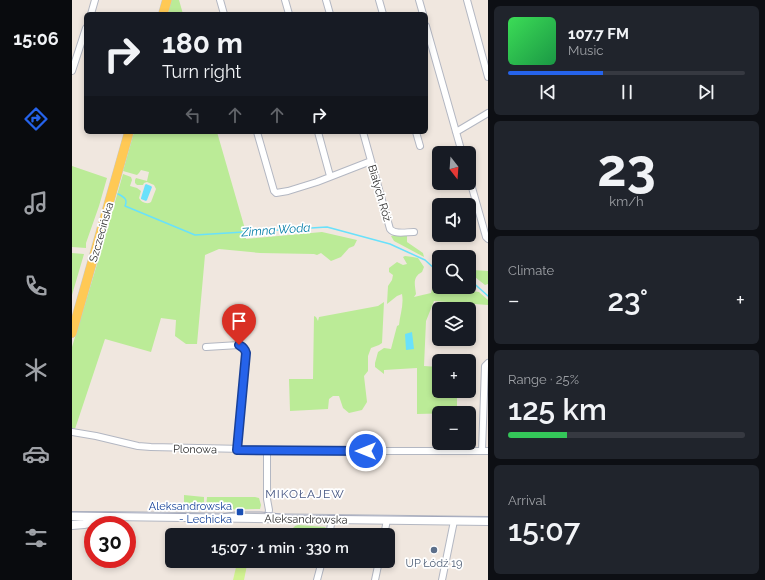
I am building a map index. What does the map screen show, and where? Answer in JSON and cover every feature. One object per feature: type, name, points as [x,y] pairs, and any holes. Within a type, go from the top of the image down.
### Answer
[{"type":"main road","points":[[164,12],[167,0]]},
{"type":"main road","name":"Szczecińska","points":[[72,333],[128,134]]},
{"type":"main road","name":"Aleksandrowska","points":[[72,516],[84,516]]},
{"type":"main road","name":"Aleksandrowska","points":[[136,516],[488,522]]},
{"type":"main road","name":"Aleksandrowska","points":[[72,525],[84,524]]},
{"type":"street","points":[[92,12],[95,0]]},
{"type":"street","points":[[220,0],[223,12]]},
{"type":"street","points":[[285,0],[288,12]]},
{"type":"street","points":[[326,0],[329,12]]},
{"type":"street","points":[[379,0],[382,12]]},
{"type":"street","points":[[419,0],[422,12]]},
{"type":"street","points":[[467,0],[488,77]]},
{"type":"street","points":[[428,33],[460,146]]},
{"type":"street","points":[[72,71],[84,34]]},
{"type":"street","points":[[456,132],[488,113]]},
{"type":"street","points":[[258,134],[274,191],[276,193],[280,193],[371,161]]},
{"type":"street","points":[[319,134],[330,176]]},
{"type":"street","name":"Białych Róż","points":[[364,134],[390,229],[396,232],[414,232]]},
{"type":"street","points":[[417,134],[420,146]]},
{"type":"street","points":[[473,190],[486,237],[488,239]]},
{"type":"street","points":[[206,346],[239,345],[245,349],[246,353],[237,450]]},
{"type":"street","points":[[485,451],[485,366],[488,363]]},
{"type":"street","name":"Plonowa","points":[[72,432],[145,447],[237,450],[485,451]]},
{"type":"street","points":[[267,450],[268,518]]},
{"type":"street","points":[[330,528],[332,519]]},
{"type":"street","points":[[385,528],[387,520]]},
{"type":"street","points":[[442,580],[454,521]]},
{"type":"street","points":[[317,580],[320,568]]},
{"type":"street","points":[[375,580],[378,568]]},
{"type":"green space","points":[[171,0],[179,0],[182,12],[168,12]]},
{"type":"green space","points":[[133,134],[218,134],[245,229],[246,239],[322,232],[357,240],[354,246],[349,248],[341,257],[331,261],[321,253],[317,255],[260,253],[219,249],[205,255],[197,344],[186,344],[175,336],[176,320],[161,318],[151,352],[105,339],[75,429],[72,428],[72,347],[123,174],[131,177],[132,180],[130,186],[141,191],[139,198],[144,203],[151,202],[156,189],[154,185],[147,182],[143,185],[137,185],[135,183],[136,178],[147,181],[149,172],[141,170],[137,175],[123,171]]},
{"type":"green space","points":[[72,166],[107,178],[86,243],[86,248],[72,247]]},
{"type":"green space","points":[[407,234],[407,242],[423,253],[424,257],[394,241],[391,236]]},
{"type":"green space","points":[[72,253],[84,254],[72,295]]},
{"type":"green space","points":[[403,257],[418,258],[424,267],[422,272],[415,279],[416,294],[414,297],[431,293],[432,289],[432,294],[476,294],[476,292],[479,292],[488,300],[488,305],[476,304],[476,302],[432,302],[432,306],[426,321],[424,366],[432,367],[432,398],[457,398],[457,406],[432,406],[432,414],[417,414],[417,368],[384,370],[384,374],[375,367],[378,352],[384,348],[391,349],[397,326],[399,325],[402,294],[387,304],[388,286],[393,275],[389,272],[389,268],[397,262],[403,265],[407,264]]},
{"type":"green space","points":[[476,270],[488,271],[488,284],[485,285],[476,278]]},
{"type":"green space","points":[[384,302],[382,343],[371,348],[368,356],[368,371],[364,376],[367,402],[362,410],[349,413],[343,408],[339,396],[333,396],[329,399],[328,409],[290,411],[289,379],[313,379],[314,316],[318,321],[319,317],[378,306]]},
{"type":"green space","points":[[184,495],[204,497],[204,509],[187,509],[184,504]]},
{"type":"green space","points":[[207,497],[255,497],[259,498],[261,505],[260,509],[207,510]]},
{"type":"green space","points":[[298,525],[326,528],[293,528]]},
{"type":"green space","points":[[236,568],[246,568],[244,580],[233,580]]},
{"type":"water","points":[[146,184],[152,187],[146,201],[141,198]]},
{"type":"water","points":[[412,332],[414,349],[406,350],[405,334]]},
{"type":"waterway","name":"Zimna Woda","points":[[118,194],[125,198],[125,206],[195,235],[327,227],[390,244],[425,260],[432,266]]},
{"type":"waterway","name":"Zimna Woda","points":[[476,285],[488,296]]},
{"type":"tram line","points":[[72,512],[221,514],[235,512],[261,512],[287,515],[488,517]]},
{"type":"place","name":"Aleksandrowska - Lechicka","points":[[240,512]]},
{"type":"place","name":"UP Łódź 19","points":[[434,550]]},
{"type":"district","name":"MIKOŁAJEW","points":[[305,494]]},
{"type":"route","points":[[239,345],[245,349],[246,353],[237,450],[366,451]]}]
